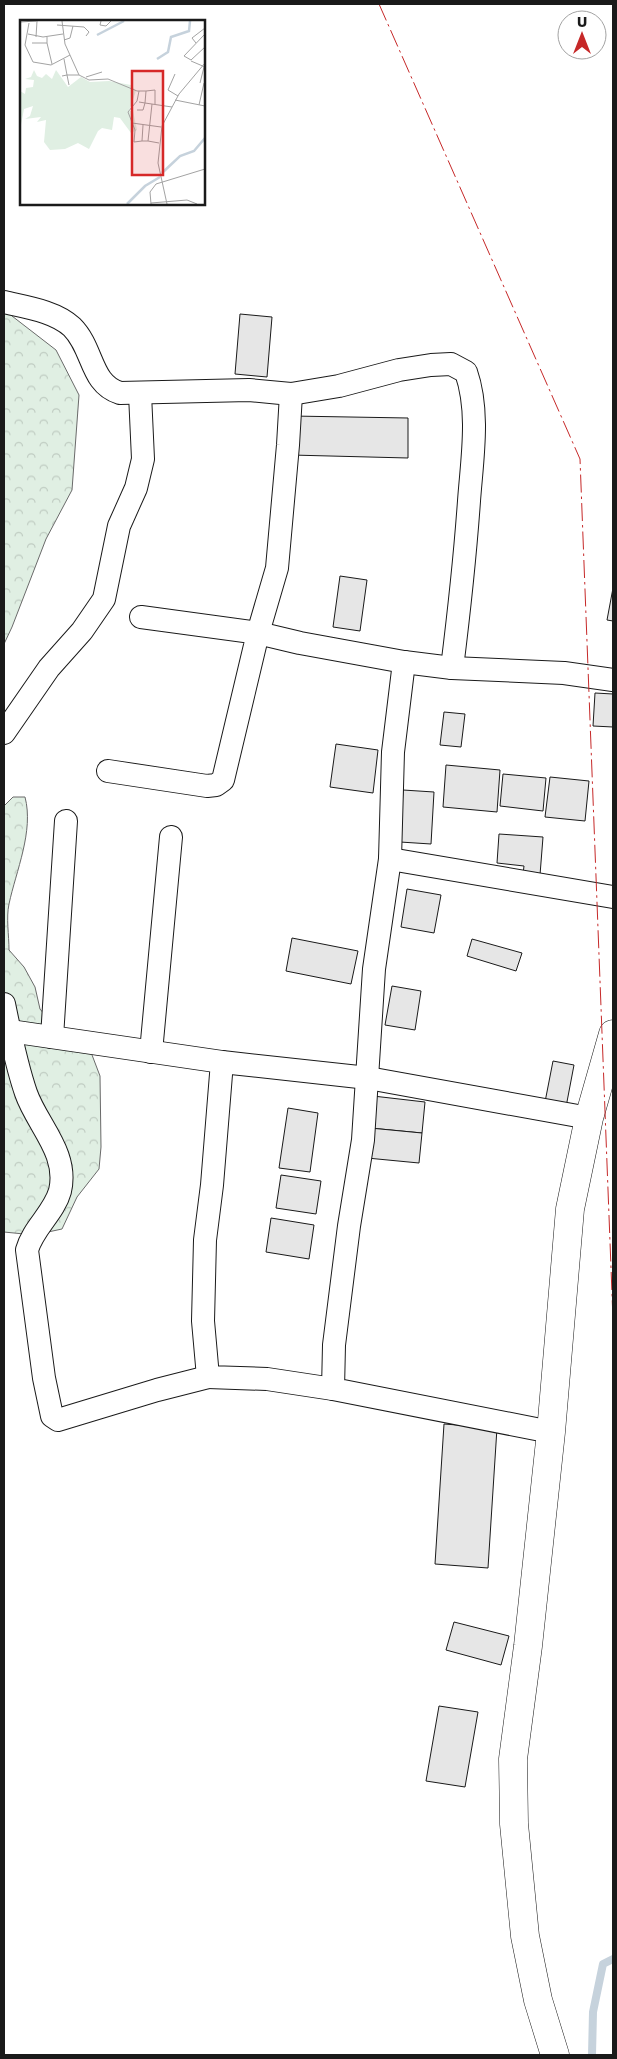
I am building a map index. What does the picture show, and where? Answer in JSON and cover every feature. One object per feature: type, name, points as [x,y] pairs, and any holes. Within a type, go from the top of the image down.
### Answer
[{"type":"main road","points":[[555,2055],[538,2000],[525,1936],[514,1824],[513,1782],[516,1727],[528,1646],[551,1432],[570,1209],[589,1118],[613,1034]]},
{"type":"street","points":[[4,302],[56,317],[71,326],[82,339],[96,373],[109,390],[120,393],[249,390],[291,394],[339,386],[399,370],[431,365],[451,364],[466,372],[471,387],[474,452],[464,570],[452,668]]},
{"type":"street","points":[[4,733],[49,668],[82,631],[104,599],[119,526],[136,488],[143,459],[140,394]]},
{"type":"street","points":[[108,770],[207,786],[216,785],[223,780],[258,633],[277,568],[291,394]]},
{"type":"street","points":[[141,617],[258,633],[300,643],[404,662],[452,668],[564,673],[613,680]]},
{"type":"street","points":[[333,1389],[334,1345],[349,1226],[363,1140],[374,969],[390,859],[393,752],[404,662]]},
{"type":"street","points":[[52,1037],[66,821]]},
{"type":"street","points":[[151,1052],[171,837]]},
{"type":"street","points":[[390,859],[613,897]]},
{"type":"street","points":[[4,1004],[26,1094],[55,1147],[61,1166],[60,1191],[50,1212],[30,1239],[26,1250],[44,1378],[52,1416],[58,1420],[156,1390],[208,1377],[267,1379],[333,1389],[551,1432]]},
{"type":"street","points":[[10,1031],[222,1062],[368,1078],[589,1118]]},
{"type":"street","points":[[208,1377],[203,1321],[205,1240],[212,1185],[222,1062]]},
{"type":"green space","points":[[4,306],[12,316],[56,350],[79,395],[72,490],[46,539],[4,644]]},
{"type":"green space","points":[[13,797],[25,797],[27,823],[23,851],[8,909],[9,950],[24,967],[35,987],[40,1009],[54,1026],[89,1047],[100,1076],[101,1147],[99,1169],[77,1197],[62,1229],[34,1235],[4,1232],[4,806]]},
{"type":"building","points":[[240,314],[272,317],[267,377],[235,374]]},
{"type":"building","points":[[292,416],[408,418],[408,458],[291,455]]},
{"type":"building","points":[[340,576],[367,580],[360,631],[333,627]]},
{"type":"building","points":[[613,588],[613,621],[607,620]]},
{"type":"building","points":[[595,693],[613,694],[613,727],[593,726]]},
{"type":"building","points":[[444,712],[465,714],[461,747],[440,745]]},
{"type":"building","points":[[336,744],[378,750],[373,793],[330,787]]},
{"type":"building","points":[[446,765],[500,770],[497,812],[443,807]]},
{"type":"building","points":[[503,774],[546,778],[543,811],[500,806]]},
{"type":"building","points":[[550,777],[589,781],[585,821],[545,817]]},
{"type":"building","points":[[403,790],[434,792],[431,844],[400,842]]},
{"type":"building","points":[[499,834],[543,837],[540,875],[523,874],[524,866],[497,863]]},
{"type":"building","points":[[407,889],[441,895],[434,933],[401,927]]},
{"type":"building","points":[[292,938],[358,951],[351,984],[286,971]]},
{"type":"building","points":[[472,939],[522,953],[516,971],[467,956]]},
{"type":"building","points":[[392,986],[421,991],[415,1030],[385,1025]]},
{"type":"building","points":[[553,1061],[574,1065],[566,1107],[545,1102]]},
{"type":"building","points":[[373,1096],[425,1102],[422,1133],[370,1128]]},
{"type":"building","points":[[288,1108],[318,1113],[310,1172],[279,1168]]},
{"type":"building","points":[[370,1128],[422,1133],[419,1163],[367,1158]]},
{"type":"building","points":[[281,1175],[321,1181],[316,1214],[276,1208]]},
{"type":"building","points":[[271,1218],[314,1225],[309,1259],[266,1252]]},
{"type":"building","points":[[444,1424],[497,1428],[488,1568],[435,1564]]},
{"type":"building","points":[[454,1622],[509,1636],[501,1665],[446,1650]]},
{"type":"building","points":[[439,1706],[478,1712],[465,1787],[426,1781]]},
{"type":"waterway","points":[[592,2055],[593,2012],[603,1964],[613,1959]]},
{"type":"power","points":[[379,4],[580,459],[613,1320]]}]
